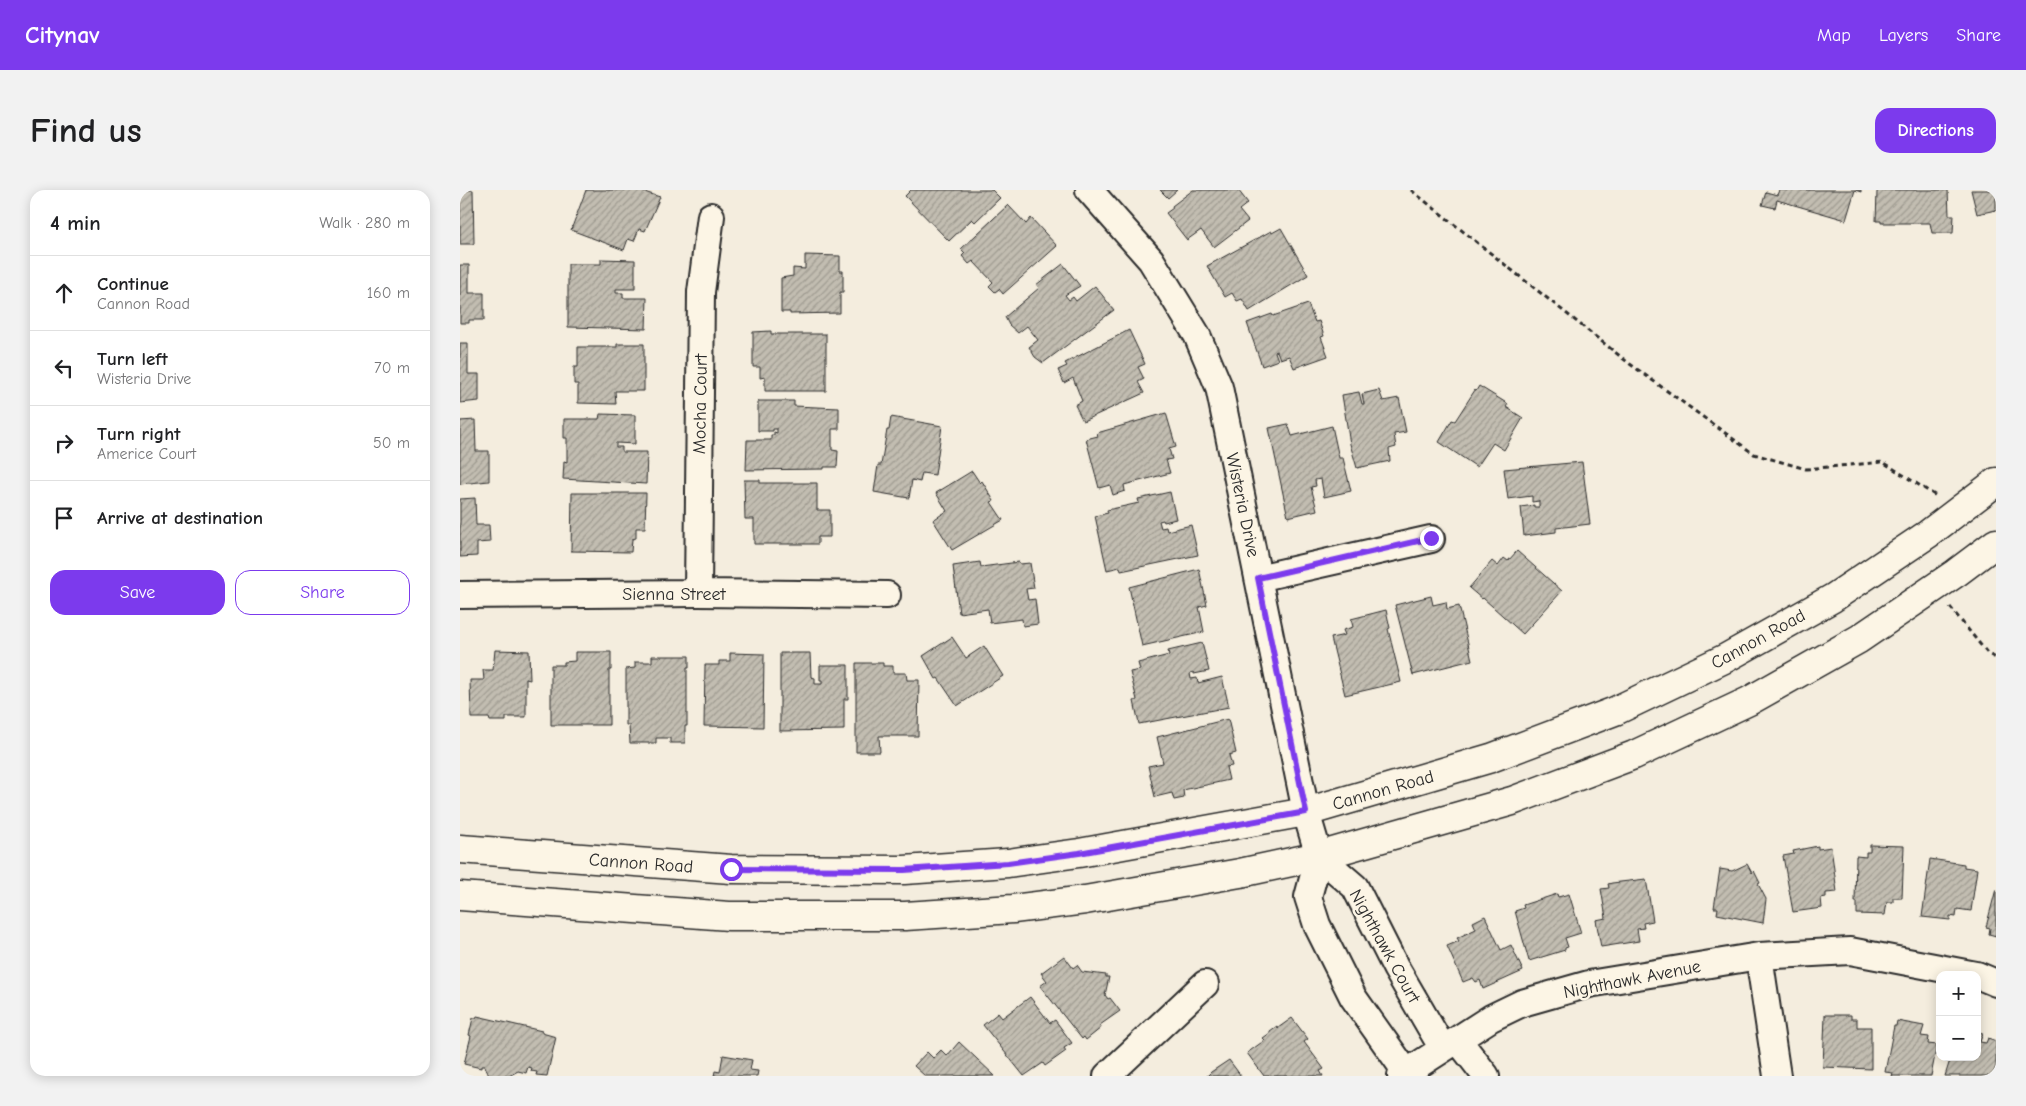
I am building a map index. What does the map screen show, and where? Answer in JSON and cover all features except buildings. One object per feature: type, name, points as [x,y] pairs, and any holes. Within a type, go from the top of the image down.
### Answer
[{"type":"main road","name":"Cannon Road","points":[[460,849],[731,869],[904,870],[1008,863],[1079,853],[1306,812],[1491,758],[1615,711],[1726,658],[1833,598],[1928,534],[1996,482]]},
{"type":"main road","points":[[460,896],[729,916],[905,916],[1012,909],[1086,900],[1240,873],[1319,856],[1512,801],[1634,756],[1748,701],[1859,639],[1956,574],[1996,543]]},
{"type":"street","name":"Wisteria Drive","points":[[1089,190],[1151,260],[1197,336],[1219,388],[1306,812],[1319,856]]},
{"type":"street","name":"Mocha Court","points":[[698,593],[701,292],[711,216]]},
{"type":"street","points":[[1258,578],[1431,538]]},
{"type":"street","name":"Sienna Street","points":[[460,595],[698,593],[887,595]]},
{"type":"street","points":[[1319,856],[1308,897],[1317,925],[1353,997],[1403,1074]]},
{"type":"street","name":"Nighthawk Court","points":[[1319,856],[1355,887],[1396,968],[1450,1044],[1486,1076]]},
{"type":"street","name":"Nighthawk Avenue","points":[[1403,1074],[1486,1020],[1522,1003],[1589,984],[1759,956],[1850,951],[1955,971]]},
{"type":"street","points":[[1759,956],[1778,1076]]},
{"type":"street","name":"Nighthawk Avenue","points":[[1981,977],[1996,983]]},
{"type":"street","points":[[1106,1076],[1205,984]]},
{"type":"path","points":[[1411,190],[1630,364],[1754,454],[1806,469],[1883,462],[1938,497]]},
{"type":"path","points":[[1949,605],[1988,654],[1996,658]]},
{"type":"route","points":[[731,869],[904,870],[1008,863],[1079,853],[1306,812],[1258,578],[1431,538]]}]
